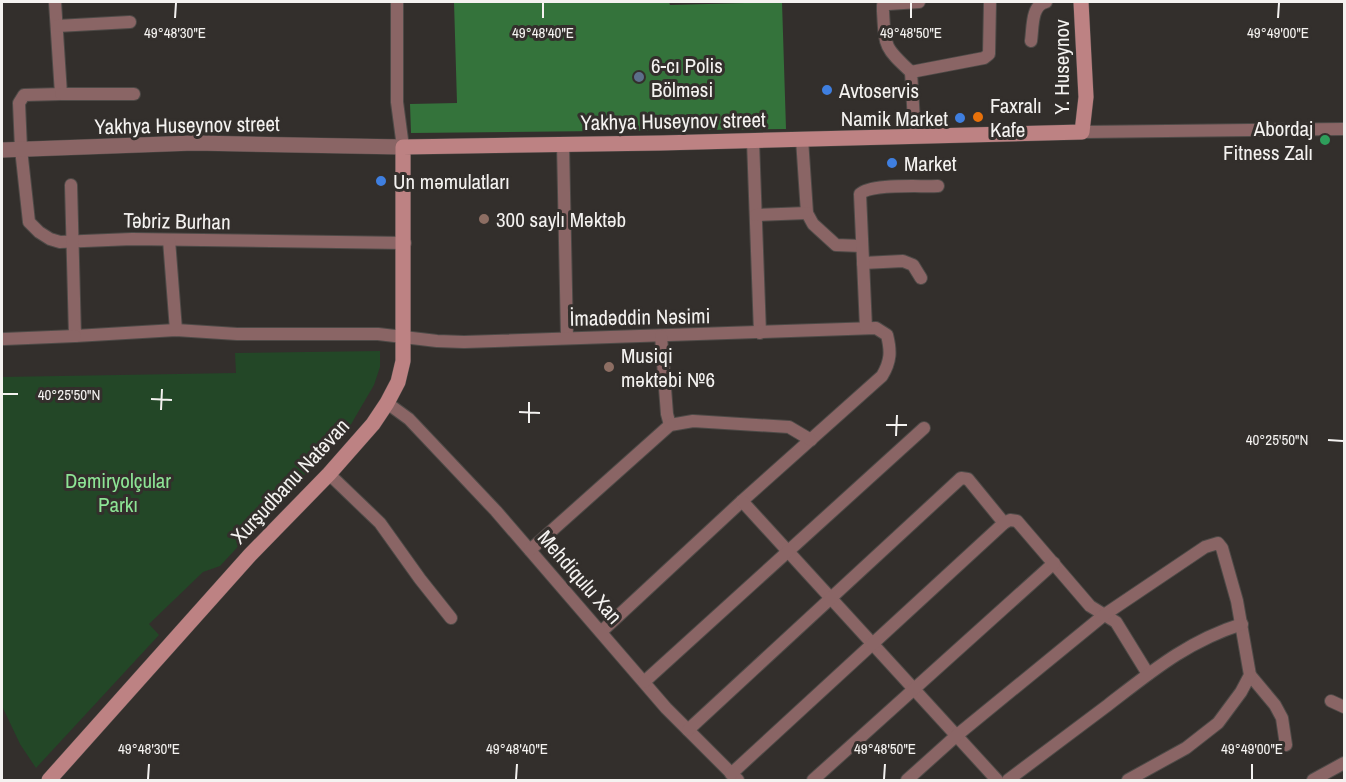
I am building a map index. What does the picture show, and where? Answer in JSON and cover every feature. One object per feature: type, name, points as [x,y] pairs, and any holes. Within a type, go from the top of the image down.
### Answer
[{"type":"main road","name":"Y. Huseynov","points":[[1081,2],[1086,97],[1082,132]]},
{"type":"main road","name":"Yakhya Huseynov street","points":[[403,147],[802,140],[1082,132]]},
{"type":"main road","name":"Xurşudbanu Natəvan","points":[[49,780],[250,555],[329,474],[387,403],[403,361],[405,243],[403,147]]},
{"type":"street","points":[[55,2],[61,93],[134,94]]},
{"type":"street","points":[[397,2],[397,102],[403,147]]},
{"type":"street","points":[[915,137],[911,72],[885,44],[883,5],[920,2]]},
{"type":"street","points":[[911,72],[984,58],[988,54],[990,2]]},
{"type":"street","points":[[1031,41],[1036,7],[1041,2],[1046,2]]},
{"type":"street","points":[[57,26],[130,22]]},
{"type":"street","name":"Təbriz Burhan","points":[[61,93],[24,96],[20,99],[21,149],[29,222],[50,239],[73,242],[132,239],[405,243]]},
{"type":"street","name":"Yakhya Huseynov street","points":[[1082,132],[1344,129]]},
{"type":"street","points":[[802,140],[807,213],[813,224],[836,245],[862,246]]},
{"type":"street","points":[[753,141],[760,333]]},
{"type":"street","name":"Yakhya Huseynov street","points":[[2,150],[194,143],[403,147]]},
{"type":"street","points":[[563,144],[567,338]]},
{"type":"street","points":[[71,185],[75,336]]},
{"type":"street","points":[[602,631],[742,501],[882,376],[889,364],[890,349],[887,335],[871,328],[863,263],[860,194],[864,190],[878,188],[938,186]]},
{"type":"street","points":[[756,215],[807,213]]},
{"type":"street","points":[[170,240],[176,330]]},
{"type":"street","points":[[863,263],[903,261],[913,265],[921,278]]},
{"type":"street","name":"İmadəddin Nəsimi","points":[[4,339],[176,330],[237,334],[378,334],[464,342],[871,328]]},
{"type":"street","points":[[661,336],[667,414],[670,425]]},
{"type":"street","name":"Mehdiqulu Xan","points":[[387,403],[409,418],[496,511],[644,682],[735,777]]},
{"type":"street","points":[[530,550],[670,425],[693,420],[789,427],[811,440]]},
{"type":"street","points":[[644,682],[924,428]]},
{"type":"street","points":[[329,474],[380,523],[451,618]]},
{"type":"street","points":[[688,730],[961,478],[968,480],[1004,523]]},
{"type":"street","points":[[742,501],[997,780]]},
{"type":"street","points":[[735,777],[872,644],[1010,520],[1017,520],[1090,606],[1116,622],[1148,674]]},
{"type":"street","points":[[907,780],[956,736],[1104,615],[1205,547],[1218,543],[1222,548],[1237,601],[1250,675],[1275,705],[1282,718],[1286,745]]},
{"type":"street","points":[[813,780],[1054,563]]},
{"type":"street","points":[[1008,780],[1148,674],[1196,642],[1216,632],[1242,624]]},
{"type":"street","points":[[1128,780],[1186,748],[1218,723],[1241,692],[1250,675]]},
{"type":"street","points":[[1331,701],[1344,707]]},
{"type":"street","points":[[1313,780],[1344,763]]},
{"type":"green space","points":[[454,2],[669,2],[670,5],[782,2],[786,129],[411,133],[410,104],[457,103]]},
{"type":"green space","name":"Dəmiryolçular Parkı","points":[[380,351],[380,367],[374,385],[350,426],[220,566],[203,572],[149,624],[159,635],[36,768],[20,744],[2,706],[2,377],[236,373],[235,353]]},
{"type":"place","name":"6-cı Polis Bölməsi","points":[[639,77]]},
{"type":"place","name":"Avtoservis","points":[[827,90]]},
{"type":"place","name":"Faxralı Kafe","points":[[978,117]]},
{"type":"place","name":"Namik Market","points":[[960,118]]},
{"type":"place","name":"Abordaj Fitness Zalı","points":[[1325,140]]},
{"type":"place","name":"Market","points":[[892,163]]},
{"type":"place","name":"Un məmulatları","points":[[381,181]]},
{"type":"place","name":"300 saylı Məktəb","points":[[484,219]]},
{"type":"place","name":"Musiqi məktəbi №6","points":[[609,367]]}]
